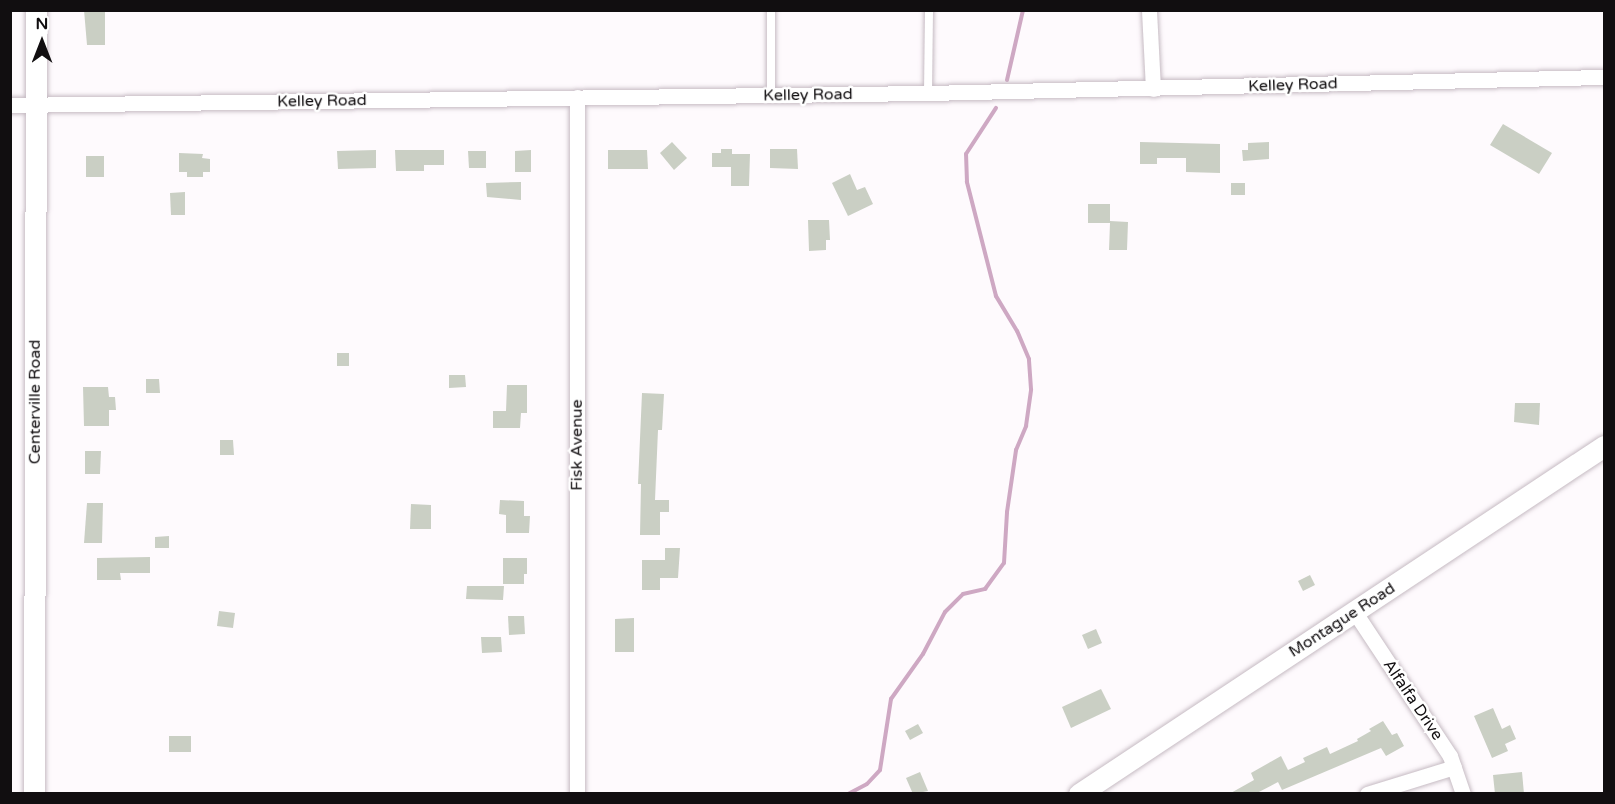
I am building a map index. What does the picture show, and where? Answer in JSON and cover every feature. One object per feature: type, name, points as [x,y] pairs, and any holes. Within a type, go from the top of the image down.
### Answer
[{"type":"street","name":"Centerville Road","points":[[34,794],[36,10]]},
{"type":"street","points":[[1149,10],[1153,89]]},
{"type":"street","name":"Kelley Road","points":[[10,105],[928,93],[1605,77]]},
{"type":"street","name":"Fisk Avenue","points":[[577,97],[577,794]]},
{"type":"street","name":"Montague Road","points":[[1079,794],[1605,446]]},
{"type":"street","name":"Alfalfa Drive","points":[[1354,611],[1450,756],[1463,794]]},
{"type":"street","points":[[1367,794],[1454,767]]},
{"type":"lane","points":[[771,10],[771,95]]},
{"type":"lane","points":[[928,93],[929,10]]},
{"type":"building","points":[[84,10],[105,10],[105,45],[87,45]]},
{"type":"building","points":[[1503,124],[1552,153],[1539,174],[1490,145]]},
{"type":"building","points":[[672,142],[687,158],[674,170],[660,153]]},
{"type":"building","points":[[1140,142],[1220,144],[1220,173],[1186,172],[1186,158],[1157,158],[1157,164],[1140,164]]},
{"type":"building","points":[[1269,142],[1269,159],[1243,161],[1242,150],[1248,150],[1248,143]]},
{"type":"building","points":[[721,149],[732,149],[732,154],[750,154],[749,186],[731,186],[731,167],[712,167],[712,153],[721,153]]},
{"type":"building","points":[[770,149],[797,149],[798,169],[770,168]]},
{"type":"building","points":[[376,150],[376,168],[338,169],[337,151]]},
{"type":"building","points":[[395,150],[444,150],[444,165],[424,165],[424,171],[396,171]]},
{"type":"building","points":[[531,150],[531,172],[515,172],[515,151]]},
{"type":"building","points":[[608,150],[647,150],[648,169],[608,169]]},
{"type":"building","points":[[468,151],[486,151],[486,168],[469,168]]},
{"type":"building","points":[[179,153],[203,154],[202,158],[210,159],[210,172],[203,172],[203,177],[187,177],[187,172],[179,172]]},
{"type":"building","points":[[86,156],[104,156],[104,177],[86,177]]},
{"type":"building","points":[[850,174],[857,190],[865,187],[873,204],[848,216],[832,183]]},
{"type":"building","points":[[521,182],[521,200],[487,197],[486,183]]},
{"type":"building","points":[[1231,183],[1245,183],[1245,195],[1231,195]]},
{"type":"building","points":[[185,192],[185,215],[171,215],[170,193]]},
{"type":"building","points":[[1088,204],[1110,204],[1110,221],[1128,222],[1127,250],[1109,250],[1110,223],[1088,223]]},
{"type":"building","points":[[808,220],[829,220],[830,240],[826,240],[826,250],[809,251]]},
{"type":"building","points":[[337,353],[349,353],[349,366],[337,366]]},
{"type":"building","points":[[449,375],[465,375],[466,387],[449,388]]},
{"type":"building","points":[[146,379],[159,379],[160,393],[146,393]]},
{"type":"building","points":[[507,385],[527,385],[527,413],[521,413],[520,428],[493,428],[493,411],[506,411]]},
{"type":"building","points":[[83,387],[108,387],[109,397],[115,397],[116,410],[109,410],[109,426],[84,426]]},
{"type":"building","points":[[642,393],[664,394],[662,430],[658,430],[655,500],[669,500],[669,512],[660,512],[660,535],[640,535],[641,484],[638,484]]},
{"type":"building","points":[[1515,403],[1540,403],[1539,425],[1514,422]]},
{"type":"building","points":[[220,440],[233,440],[234,455],[220,455]]},
{"type":"building","points":[[85,451],[101,451],[100,474],[85,474]]},
{"type":"building","points":[[500,500],[524,501],[524,516],[530,516],[529,533],[506,533],[506,515],[499,514]]},
{"type":"building","points":[[87,503],[103,503],[102,543],[84,543]]},
{"type":"building","points":[[411,504],[431,505],[431,529],[410,529]]},
{"type":"building","points":[[169,536],[169,548],[155,548],[155,537]]},
{"type":"building","points":[[665,548],[680,548],[678,578],[660,578],[660,590],[642,590],[642,560],[665,560]]},
{"type":"building","points":[[150,557],[150,573],[120,573],[121,580],[97,580],[97,558]]},
{"type":"building","points":[[503,558],[527,558],[527,574],[524,574],[524,584],[503,584]]},
{"type":"building","points":[[1310,575],[1315,585],[1303,591],[1298,581]]},
{"type":"building","points":[[467,586],[504,586],[503,600],[466,599]]},
{"type":"building","points":[[219,611],[235,613],[233,628],[217,626]]},
{"type":"building","points":[[508,616],[524,616],[525,634],[509,635]]},
{"type":"building","points":[[634,618],[634,652],[615,652],[615,619]]},
{"type":"building","points":[[1096,629],[1102,643],[1088,649],[1082,635]]},
{"type":"building","points":[[481,637],[501,637],[502,652],[482,653]]},
{"type":"building","points":[[1101,689],[1111,709],[1071,728],[1062,707]]},
{"type":"building","points":[[1493,708],[1502,729],[1510,725],[1516,739],[1505,744],[1508,751],[1492,758],[1474,716]]},
{"type":"building","points":[[1383,721],[1392,735],[1397,733],[1404,746],[1386,756],[1381,748],[1282,790],[1278,782],[1255,794],[1229,794],[1254,780],[1251,773],[1281,756],[1288,770],[1305,762],[1303,758],[1327,747],[1330,754],[1358,741],[1357,739],[1371,731],[1369,729]]},
{"type":"building","points":[[918,724],[923,733],[910,740],[905,731]]},
{"type":"building","points":[[169,736],[191,736],[191,752],[169,752]]},
{"type":"building","points":[[920,772],[928,791],[913,794],[906,778]]},
{"type":"building","points":[[1522,772],[1524,794],[1495,794],[1493,775]]},
{"type":"waterway","points":[[1007,80],[1023,10]]},
{"type":"waterway","points":[[848,794],[867,784],[880,770],[891,699],[923,654],[945,612],[963,594],[985,589],[1004,563],[1007,512],[1016,450],[1026,426],[1031,389],[1029,359],[1017,331],[996,296],[967,182],[966,154],[996,108]]}]
